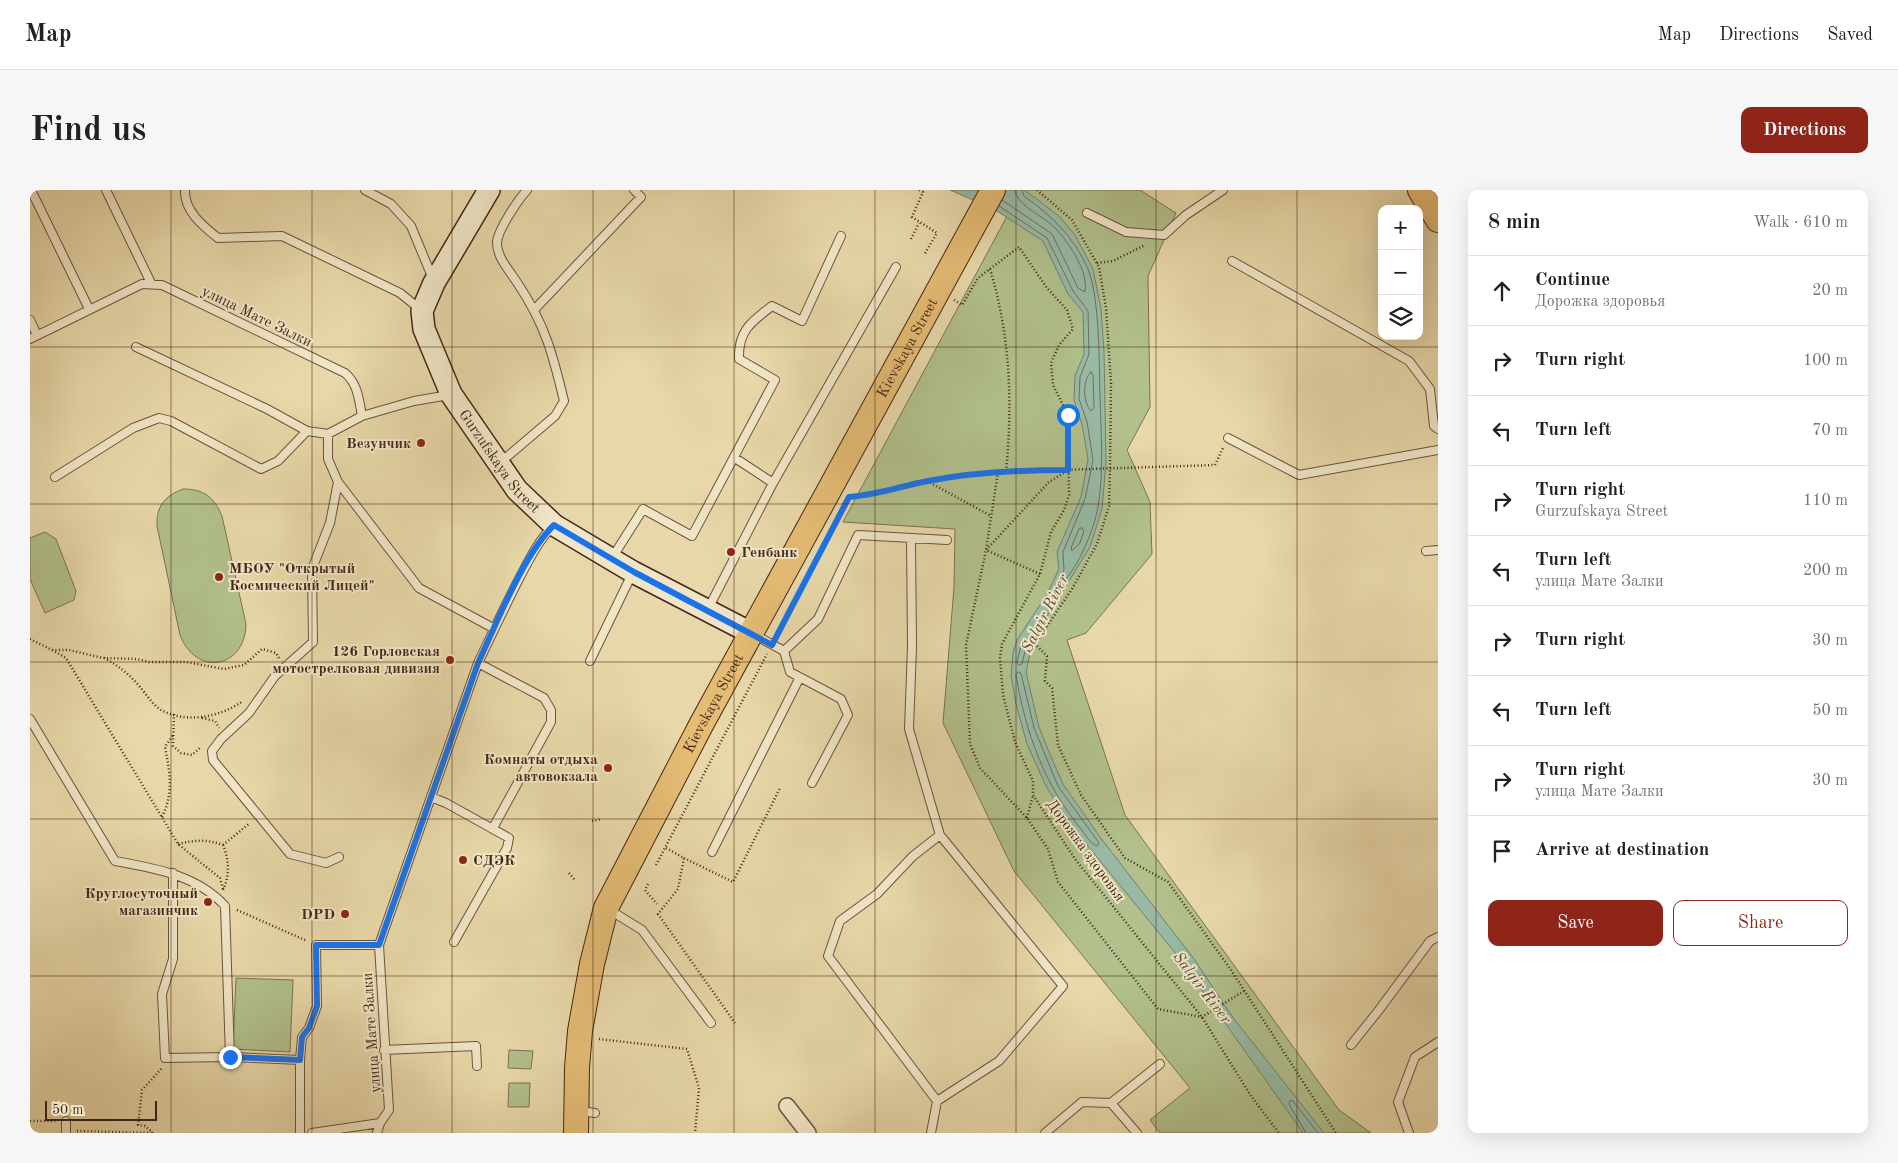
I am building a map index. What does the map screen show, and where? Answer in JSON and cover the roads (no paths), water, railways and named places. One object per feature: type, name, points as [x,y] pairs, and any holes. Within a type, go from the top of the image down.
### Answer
[{"type":"main road","points":[[422,311],[434,283],[489,190]]},
{"type":"main road","name":"Kievskaya Street","points":[[582,1119],[581,1022],[592,964],[606,908],[751,633],[993,190]]},
{"type":"main road","points":[[1420,190],[1438,220]]},
{"type":"main road","name":"Gurzufskaya Street","points":[[422,311],[424,329],[451,394],[516,490],[554,525],[634,572],[751,633]]},
{"type":"street","points":[[787,1106],[808,1133]]},
{"type":"lane","points":[[31,190],[89,309]]},
{"type":"lane","points":[[30,320],[34,337],[142,284],[151,283],[106,190]]},
{"type":"lane","points":[[184,190],[184,197],[197,220],[218,238],[282,236],[400,293],[422,311]]},
{"type":"lane","points":[[365,190],[391,204],[411,226],[434,283]]},
{"type":"lane","points":[[494,460],[508,456],[555,416],[564,401],[551,346],[534,309],[498,254],[497,241],[517,201],[527,190]]},
{"type":"lane","points":[[534,309],[641,197],[634,190]]},
{"type":"lane","points":[[1087,213],[1126,232],[1164,235],[1186,214],[1223,190]]},
{"type":"lane","points":[[611,559],[643,509],[692,536],[775,380],[739,359],[739,348],[747,325],[772,306],[802,321],[841,236]]},
{"type":"lane","points":[[1232,261],[1409,361],[1430,389],[1434,426],[1438,429]]},
{"type":"lane","points":[[707,611],[773,483],[896,267]]},
{"type":"lane","name":"улица Мате Залки","points":[[151,283],[162,285],[345,373],[352,380],[358,395],[362,416]]},
{"type":"lane","points":[[136,347],[266,409],[307,431],[328,434],[362,416],[414,401],[451,394]]},
{"type":"lane","points":[[55,478],[133,428],[159,418],[171,421],[261,469],[278,461],[307,431]]},
{"type":"lane","points":[[328,434],[328,460],[338,482],[419,588],[493,628]]},
{"type":"lane","points":[[1228,438],[1299,475],[1438,450]]},
{"type":"lane","points":[[735,458],[773,483]]},
{"type":"lane","points":[[338,482],[330,523],[312,569],[313,642],[275,676],[248,713],[221,736],[212,751],[213,760],[290,854],[326,863],[339,857]]},
{"type":"lane","name":"улица Мате Залки","points":[[377,1133],[380,1123],[389,1110],[389,1085],[384,1050],[379,945],[478,663],[493,628],[544,535],[554,525]]},
{"type":"lane","points":[[784,650],[818,619],[858,535],[948,540]]},
{"type":"lane","points":[[911,538],[912,646],[909,729],[940,835],[1063,986],[999,1061],[937,1101]]},
{"type":"lane","points":[[1426,551],[1438,550]]},
{"type":"lane","points":[[590,661],[619,597],[634,572]]},
{"type":"lane","points":[[751,633],[784,650]]},
{"type":"lane","points":[[784,650],[790,672],[799,679],[841,700],[848,715],[812,782]]},
{"type":"lane","points":[[478,663],[544,698],[551,710],[551,722],[493,828]]},
{"type":"lane","points":[[712,852],[799,679]]},
{"type":"lane","points":[[30,718],[115,861],[173,873],[214,893],[225,906],[230,1057]]},
{"type":"lane","points":[[431,797],[509,838],[507,848],[454,942]]},
{"type":"lane","points":[[932,1133],[937,1101],[828,956],[840,921],[877,894],[913,856],[940,835]]},
{"type":"lane","points":[[173,873],[173,959],[162,994],[165,1058],[230,1057],[300,1060]]},
{"type":"lane","points":[[606,908],[642,930],[712,1023]]},
{"type":"lane","points":[[1350,1045],[1380,1010],[1430,941],[1438,937]]},
{"type":"lane","points":[[300,1133],[300,1060],[302,1037],[309,1028],[317,1006],[316,945],[379,945]]},
{"type":"lane","points":[[1409,1133],[1398,1102],[1415,1057],[1438,1042]]},
{"type":"lane","points":[[384,1050],[476,1046],[477,1066]]},
{"type":"lane","points":[[1045,1133],[1082,1102],[1111,1103],[1160,1064]]},
{"type":"lane","points":[[1111,1103],[1137,1133]]},
{"type":"lane","points":[[66,1121],[66,1132]]},
{"type":"lane","points":[[312,1133],[380,1123]]},
{"type":"water","name":"Salgir River","points":[[950,190],[1024,190],[1060,217],[1075,235],[1093,269],[1101,309],[1104,352],[1106,462],[1102,509],[1090,547],[1033,639],[1026,672],[1039,727],[1063,784],[1100,837],[1194,959],[1234,1019],[1324,1133],[1303,1133],[1177,955],[1069,823],[1046,786],[1027,744],[1016,704],[1011,676],[1013,653],[1017,640],[1047,594],[1059,569],[1057,552],[1081,497],[1088,459],[1082,424],[1074,400],[1075,376],[1084,354],[1083,312],[1068,294],[1043,241],[994,209]]},
{"type":"place","name":"Везунчик","points":[[421,443]]},
{"type":"place","name":"Генбанк","points":[[731,552]]},
{"type":"place","name":"МБОУ \"Открытый Космический Лицей\"","points":[[219,577]]},
{"type":"place","name":"126 Горловская мотострелковая дивизия","points":[[450,660]]},
{"type":"place","name":"Комнаты отдыха автовокзала","points":[[608,768]]},
{"type":"place","name":"СДЭК","points":[[463,860]]},
{"type":"place","name":"Круглосуточный магазинчик","points":[[208,902]]},
{"type":"place","name":"DPD","points":[[345,914]]}]
